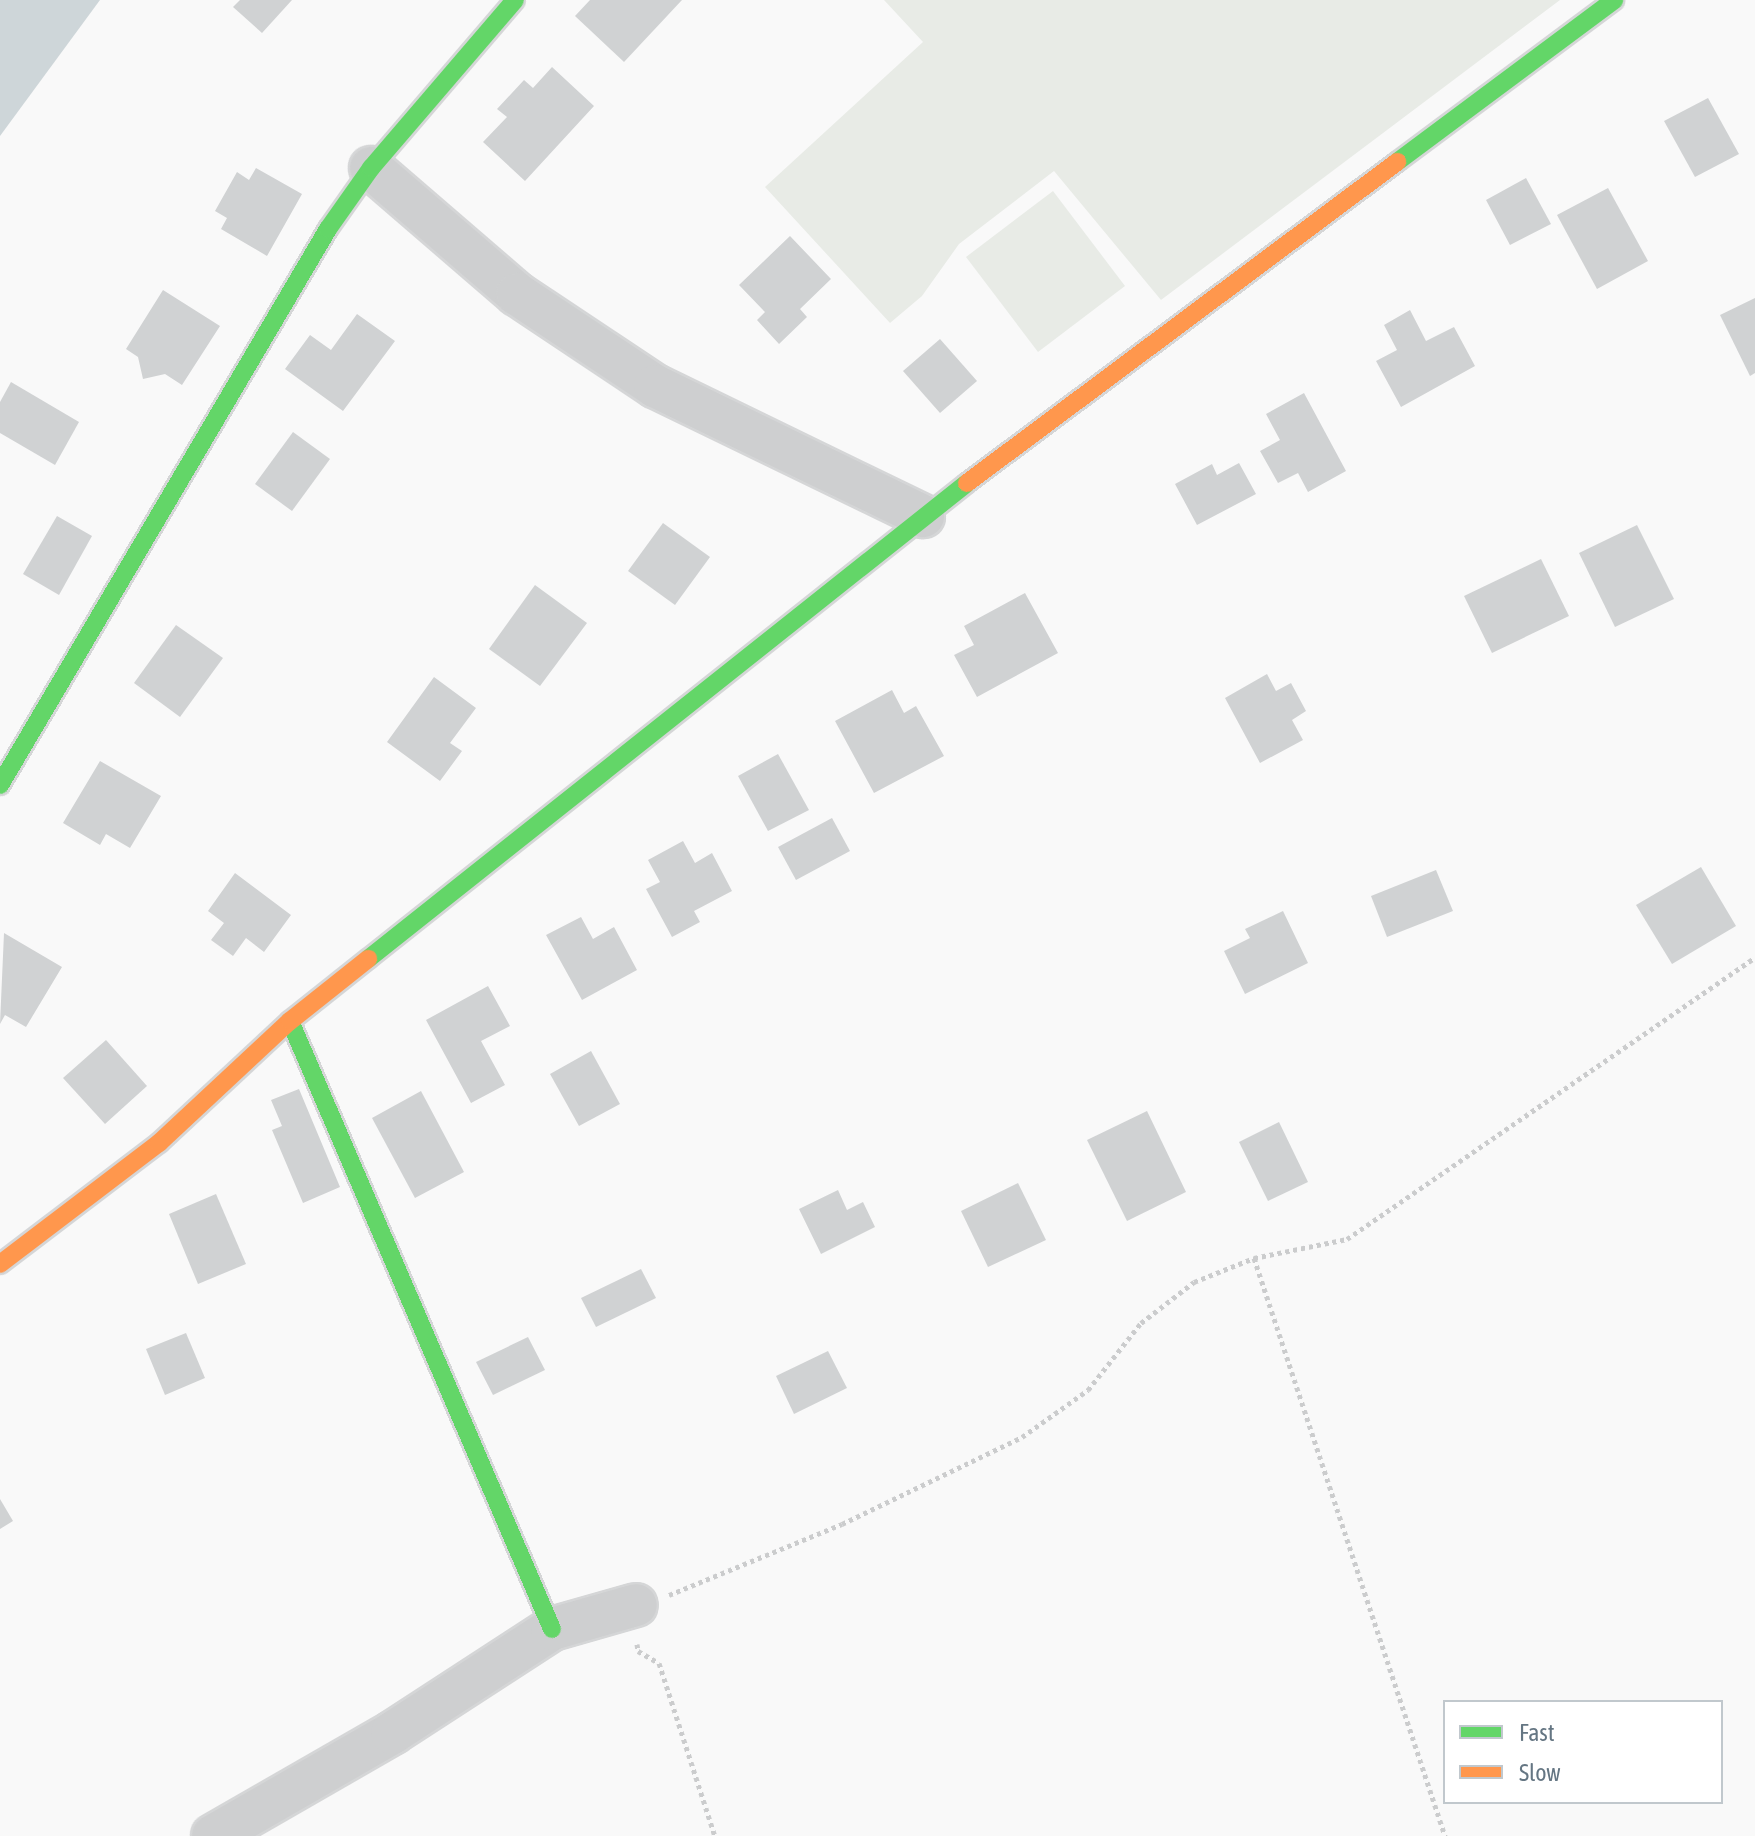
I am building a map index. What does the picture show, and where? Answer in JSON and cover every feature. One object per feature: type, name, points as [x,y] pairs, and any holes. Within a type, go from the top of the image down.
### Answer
[{"type":"street","points":[[0,785],[328,229],[371,168],[515,0]]},
{"type":"street","points":[[0,1264],[159,1143],[290,1021],[923,516],[1614,0]]},
{"type":"street","points":[[371,168],[517,294],[655,386],[923,516]]},
{"type":"street","points":[[290,1021],[552,1629]]},
{"type":"street","points":[[213,1836],[392,1733],[552,1629],[636,1605]]},
{"type":"path","points":[[715,1836],[659,1663],[638,1651],[636,1605],[706,1584],[1022,1437],[1088,1390],[1141,1323],[1194,1282],[1254,1258],[1347,1239],[1755,958]]},
{"type":"path","points":[[1254,1258],[1445,1836]]},
{"type":"shaded area","points":[[0,0],[100,0],[0,136]]},
{"type":"shaded area","points":[[884,0],[1560,0],[1161,300],[1054,171],[959,244],[922,296],[890,323],[765,187],[923,42]]},
{"type":"shaded area","points":[[1053,191],[1125,286],[1038,352],[966,257]]},
{"type":"building","points":[[240,0],[292,0],[262,33],[233,7]]},
{"type":"building","points":[[590,0],[682,0],[624,62],[575,16]]},
{"type":"building","points":[[552,67],[594,106],[525,181],[483,142],[507,117],[497,109],[524,80],[533,88]]},
{"type":"building","points":[[1708,98],[1739,154],[1695,177],[1664,121]]},
{"type":"building","points":[[256,168],[302,194],[267,256],[221,229],[227,218],[215,211],[237,172],[249,180]]},
{"type":"building","points":[[1526,178],[1551,224],[1510,245],[1486,200]]},
{"type":"building","points":[[1608,188],[1648,261],[1597,289],[1557,215]]},
{"type":"building","points":[[790,236],[831,279],[800,309],[807,317],[779,344],[757,320],[765,312],[739,285]]},
{"type":"building","points":[[163,290],[220,326],[182,385],[165,374],[143,379],[138,357],[126,349]]},
{"type":"building","points":[[1755,298],[1755,373],[1750,376],[1720,315]]},
{"type":"building","points":[[1410,310],[1426,341],[1454,327],[1475,366],[1401,407],[1376,361],[1397,350],[1384,325]]},
{"type":"building","points":[[357,314],[395,341],[343,411],[285,369],[310,335],[331,350]]},
{"type":"building","points":[[940,339],[977,381],[940,413],[903,371]]},
{"type":"building","points":[[11,382],[79,422],[55,465],[0,433],[0,402]]},
{"type":"building","points":[[1304,393],[1346,471],[1308,492],[1298,473],[1278,483],[1260,451],[1280,440],[1266,414]]},
{"type":"building","points":[[293,432],[330,459],[292,511],[255,484]]},
{"type":"building","points":[[1239,463],[1256,494],[1197,525],[1175,484],[1212,464],[1217,475]]},
{"type":"building","points":[[57,516],[92,536],[59,595],[23,574]]},
{"type":"building","points":[[663,523],[710,557],[675,605],[628,571]]},
{"type":"building","points":[[1637,525],[1674,599],[1615,627],[1579,553]]},
{"type":"building","points":[[1541,559],[1569,616],[1492,653],[1464,596]]},
{"type":"building","points":[[535,585],[587,623],[540,686],[489,649]]},
{"type":"building","points":[[1025,593],[1058,653],[977,697],[954,655],[974,645],[964,626]]},
{"type":"building","points":[[176,625],[223,658],[180,717],[134,683]]},
{"type":"building","points":[[1267,674],[1276,691],[1291,683],[1306,711],[1292,720],[1303,740],[1260,763],[1225,698]]},
{"type":"building","points":[[434,677],[476,708],[450,743],[462,751],[440,781],[387,742]]},
{"type":"building","points":[[892,690],[904,713],[916,706],[944,756],[874,793],[835,721]]},
{"type":"building","points":[[778,754],[809,810],[768,831],[738,776]]},
{"type":"building","points":[[100,761],[161,796],[130,848],[106,834],[100,845],[63,823]]},
{"type":"building","points":[[832,818],[850,851],[796,880],[778,847]]},
{"type":"building","points":[[683,841],[695,863],[712,853],[732,891],[694,911],[700,922],[672,937],[646,889],[660,882],[648,860]]},
{"type":"building","points":[[1701,867],[1736,926],[1672,964],[1636,905]]},
{"type":"building","points":[[1436,870],[1453,911],[1387,937],[1371,896]]},
{"type":"building","points":[[235,873],[291,915],[264,952],[246,938],[233,956],[211,940],[224,923],[208,911]]},
{"type":"building","points":[[1283,911],[1308,963],[1245,994],[1224,951],[1250,938],[1245,929]]},
{"type":"building","points":[[581,917],[593,939],[614,927],[637,970],[582,1000],[546,935]]},
{"type":"building","points":[[4,933],[62,967],[26,1027],[5,1015],[0,1024]]},
{"type":"building","points":[[488,986],[510,1026],[481,1041],[505,1085],[471,1103],[426,1020]]},
{"type":"building","points":[[106,1040],[147,1086],[105,1124],[63,1078]]},
{"type":"building","points":[[591,1051],[620,1104],[579,1126],[550,1074]]},
{"type":"building","points":[[299,1089],[340,1187],[303,1203],[272,1130],[282,1126],[271,1100]]},
{"type":"building","points":[[421,1091],[464,1172],[415,1198],[372,1118]]},
{"type":"building","points":[[1147,1111],[1186,1192],[1127,1221],[1087,1140]]},
{"type":"building","points":[[1279,1122],[1308,1182],[1268,1201],[1239,1142]]},
{"type":"building","points":[[1018,1183],[1046,1240],[988,1267],[961,1211]]},
{"type":"building","points":[[838,1190],[847,1210],[863,1202],[875,1227],[821,1254],[799,1209]]},
{"type":"building","points":[[216,1194],[246,1264],[198,1284],[169,1214]]},
{"type":"building","points":[[641,1269],[656,1298],[596,1327],[581,1298]]},
{"type":"building","points":[[186,1333],[205,1378],[165,1395],[146,1349]]},
{"type":"building","points":[[528,1337],[545,1370],[493,1395],[476,1362]]},
{"type":"building","points":[[828,1351],[847,1388],[794,1414],[776,1376]]},
{"type":"building","points":[[0,1499],[13,1521],[0,1529]]},
{"type":"traffic: fast","points":[[0,785],[328,229],[371,168],[515,0]]},
{"type":"traffic: fast","points":[[1397,162],[1614,0]]},
{"type":"traffic: fast","points":[[368,959],[967,483]]},
{"type":"traffic: fast","points":[[290,1021],[552,1629]]},
{"type":"traffic: slow","points":[[967,483],[1397,162]]},
{"type":"traffic: slow","points":[[0,1264],[159,1143],[290,1021],[368,959]]}]
